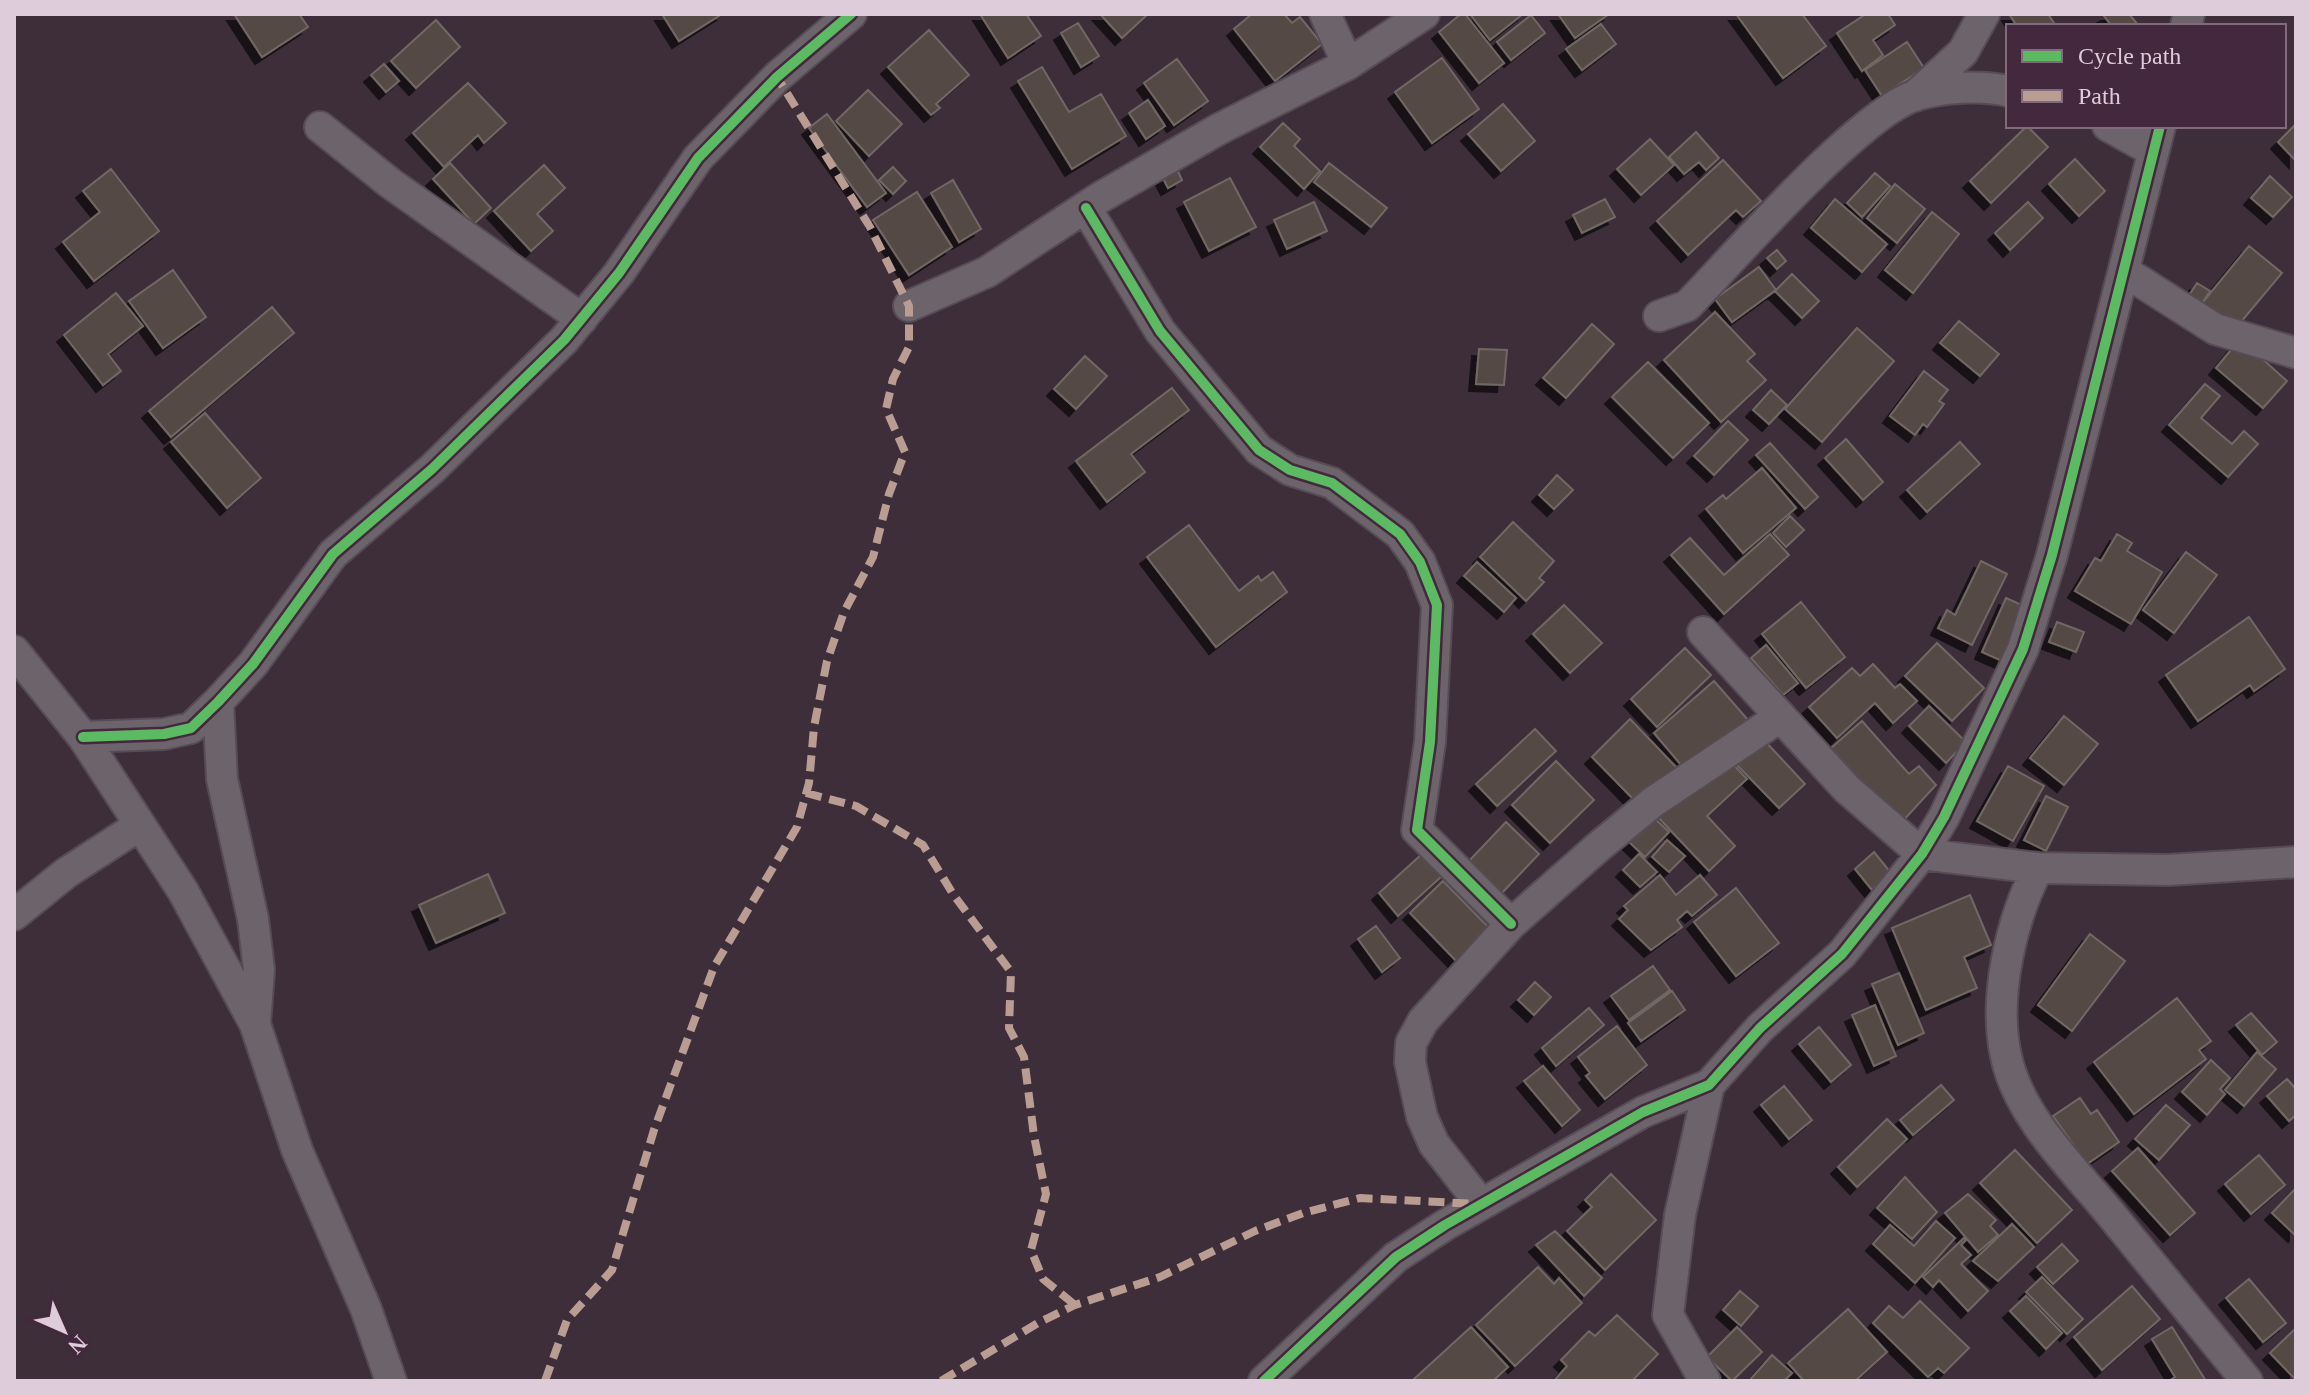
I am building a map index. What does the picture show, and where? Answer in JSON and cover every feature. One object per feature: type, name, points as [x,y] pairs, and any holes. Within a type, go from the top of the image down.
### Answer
[{"type":"street","points":[[83,737],[164,734],[191,728],[253,664],[333,554],[432,469],[582,319],[619,273],[698,158],[777,77],[851,14]]},
{"type":"street","points":[[1325,14],[1348,64]]},
{"type":"street","points":[[909,306],[987,272],[1086,208],[1219,129],[1348,64],[1424,14]]},
{"type":"street","points":[[1659,316],[1687,306],[1855,136],[1888,110],[1915,96],[1963,52],[1984,14]]},
{"type":"street","points":[[1915,96],[1952,89],[2006,91]]},
{"type":"street","points":[[320,127],[402,191],[582,319]]},
{"type":"street","points":[[1264,1381],[1396,1257],[1481,1204],[1643,1112],[1709,1085],[1760,1028],[1842,954],[1922,854],[1944,817],[2023,649],[2052,555],[2156,138],[2116,128]]},
{"type":"street","points":[[1086,208],[1160,331],[1259,450],[1290,470],[1332,483],[1400,534],[1420,562],[1437,605],[1430,742],[1417,830],[1511,924]]},
{"type":"street","points":[[2124,271],[2188,315],[2215,329],[2296,353]]},
{"type":"street","points":[[1703,632],[1847,789],[1922,854],[2038,868],[2168,870],[2296,862]]},
{"type":"street","points":[[14,651],[83,737],[183,891],[255,1024],[297,1150],[366,1309],[391,1381]]},
{"type":"street","points":[[218,702],[222,779],[253,919],[259,970],[255,1024]]},
{"type":"street","points":[[1481,1204],[1434,1144],[1422,1117],[1410,1062],[1411,1043],[1423,1021],[1511,924],[1653,802],[1780,717]]},
{"type":"street","points":[[14,915],[66,873],[140,825]]},
{"type":"street","points":[[2038,868],[2021,901],[2009,947],[2003,1003],[2006,1056],[2024,1102],[2059,1151],[2247,1381]]},
{"type":"street","points":[[1705,1381],[1668,1315],[1680,1215],[1709,1085]]},
{"type":"building","points":[[234,14],[299,14],[308,27],[262,57]]},
{"type":"building","points":[[662,14],[722,14],[679,41]]},
{"type":"building","points":[[980,14],[1026,14],[1041,36],[1008,58]]},
{"type":"building","points":[[1100,14],[1148,14],[1122,38]]},
{"type":"building","points":[[1252,14],[1284,14],[1292,23],[1300,17],[1322,44],[1275,81],[1234,29]]},
{"type":"building","points":[[1465,14],[1504,63],[1479,83],[1439,32]]},
{"type":"building","points":[[1470,14],[1523,14],[1490,40]]},
{"type":"building","points":[[1558,14],[1609,14],[1575,38]]},
{"type":"building","points":[[1736,14],[1802,14],[1826,46],[1783,78]]},
{"type":"building","points":[[1866,14],[1888,14],[1895,25],[1873,40],[1883,55],[1862,71],[1837,33]]},
{"type":"building","points":[[2009,14],[2048,14],[2055,24],[2016,24]]},
{"type":"building","points":[[2129,14],[2137,24],[2110,24],[2104,16]]},
{"type":"building","points":[[1531,15],[1545,33],[1511,60],[1497,42]]},
{"type":"building","points":[[436,20],[460,47],[416,88],[391,61]]},
{"type":"building","points":[[1078,23],[1099,56],[1081,67],[1061,33]]},
{"type":"building","points":[[1601,24],[1616,44],[1582,70],[1566,49]]},
{"type":"building","points":[[929,30],[969,75],[936,104],[940,108],[931,115],[888,67]]},
{"type":"building","points":[[1907,42],[1924,68],[1882,96],[1865,70]]},
{"type":"building","points":[[1442,58],[1479,109],[1432,143],[1395,92]]},
{"type":"building","points":[[1177,59],[1208,101],[1174,125],[1144,83]]},
{"type":"building","points":[[384,64],[399,81],[386,92],[371,75]]},
{"type":"building","points":[[1042,67],[1069,112],[1101,94],[1126,136],[1072,169],[1018,81]]},
{"type":"building","points":[[468,83],[506,123],[484,143],[478,135],[444,167],[413,133]]},
{"type":"building","points":[[868,90],[902,124],[869,156],[836,121]]},
{"type":"building","points":[[1148,100],[1165,126],[1146,139],[1129,113]]},
{"type":"building","points":[[1503,104],[1535,141],[1501,171],[1468,134]]},
{"type":"building","points":[[827,114],[886,193],[867,207],[809,128]]},
{"type":"building","points":[[1283,123],[1300,139],[1294,146],[1320,171],[1304,189],[1260,147]]},
{"type":"building","points":[[2294,126],[2296,128],[2296,161],[2278,142]]},
{"type":"building","points":[[2025,128],[2029,128],[2048,147],[1991,203],[1970,181]]},
{"type":"building","points":[[1696,132],[1719,158],[1706,170],[1699,162],[1684,174],[1669,157]]},
{"type":"building","points":[[1650,139],[1674,165],[1641,195],[1617,169]]},
{"type":"building","points":[[2075,159],[2105,191],[2079,216],[2049,184]]},
{"type":"building","points":[[1723,160],[1761,201],[1743,217],[1736,210],[1688,255],[1657,221]]},
{"type":"building","points":[[450,163],[491,208],[474,224],[433,179]]},
{"type":"building","points":[[1329,163],[1387,208],[1371,227],[1314,182]]},
{"type":"building","points":[[544,165],[565,188],[537,214],[553,231],[531,251],[494,211]]},
{"type":"building","points":[[893,167],[906,181],[893,194],[879,180]]},
{"type":"building","points":[[1176,167],[1182,180],[1168,188],[1161,174]]},
{"type":"building","points":[[111,169],[159,231],[94,281],[63,242],[100,212],[83,191]]},
{"type":"building","points":[[1875,173],[1890,186],[1862,217],[1847,203]]},
{"type":"building","points":[[2270,176],[2292,197],[2273,217],[2251,198]]},
{"type":"building","points":[[1230,178],[1256,227],[1209,251],[1184,202]]},
{"type":"building","points":[[953,180],[981,229],[959,242],[931,193]]},
{"type":"building","points":[[1895,184],[1925,209],[1897,243],[1867,218]]},
{"type":"building","points":[[917,192],[952,247],[909,275],[873,220]]},
{"type":"building","points":[[1605,199],[1615,217],[1582,233],[1573,215]]},
{"type":"building","points":[[1835,199],[1887,244],[1862,272],[1811,228]]},
{"type":"building","points":[[1314,202],[1327,231],[1287,249],[1274,220]]},
{"type":"building","points":[[2028,202],[2043,218],[2010,250],[1995,233]]},
{"type":"building","points":[[1932,212],[1959,234],[1913,293],[1885,270]]},
{"type":"building","points":[[2249,246],[2282,273],[2230,335],[2198,308]]},
{"type":"building","points":[[1777,250],[1786,261],[1777,269],[1767,258]]},
{"type":"building","points":[[1759,267],[1776,290],[1732,322],[1715,299]]},
{"type":"building","points":[[173,270],[206,317],[163,348],[129,301]]},
{"type":"building","points":[[1792,274],[1819,301],[1802,318],[1775,291]]},
{"type":"building","points":[[2197,283],[2210,291],[2201,305],[2188,297]]},
{"type":"building","points":[[116,293],[143,326],[108,354],[121,371],[103,385],[64,335]]},
{"type":"building","points":[[272,307],[294,333],[171,437],[149,411]]},
{"type":"building","points":[[1715,312],[1755,354],[1747,361],[1766,380],[1721,422],[1664,360]]},
{"type":"building","points":[[1959,321],[1999,354],[1980,376],[1940,343]]},
{"type":"building","points":[[1592,324],[1614,344],[1566,398],[1543,378]]},
{"type":"building","points":[[1857,328],[1894,361],[1822,442],[1785,409]]},
{"type":"building","points":[[2240,339],[2287,381],[2263,408],[2216,368]]},
{"type":"building","points":[[1479,349],[1507,350],[1504,385],[1476,384]]},
{"type":"building","points":[[1085,356],[1107,376],[1076,409],[1054,389]]},
{"type":"building","points":[[1648,362],[1709,423],[1673,458],[1612,397]]},
{"type":"building","points":[[1924,371],[1948,390],[1939,401],[1944,404],[1927,427],[1923,424],[1915,435],[1890,416]]},
{"type":"building","points":[[2205,384],[2220,396],[2201,418],[2232,444],[2244,431],[2258,444],[2228,477],[2169,425]]},
{"type":"building","points":[[1172,388],[1189,410],[1131,454],[1145,472],[1107,502],[1076,461]]},
{"type":"building","points":[[1771,390],[1787,405],[1769,424],[1753,410]]},
{"type":"building","points":[[205,413],[261,478],[227,508],[171,442]]},
{"type":"building","points":[[1728,421],[1748,440],[1714,475],[1694,456]]},
{"type":"building","points":[[1846,439],[1883,482],[1863,500],[1825,458]]},
{"type":"building","points":[[1960,442],[1980,464],[1927,512],[1907,490]]},
{"type":"building","points":[[1770,443],[1818,497],[1805,509],[1756,455]]},
{"type":"building","points":[[1762,468],[1796,508],[1743,553],[1706,509],[1723,495],[1726,499]]},
{"type":"building","points":[[1557,475],[1573,490],[1554,509],[1539,495]]},
{"type":"building","points":[[1790,516],[1804,530],[1786,547],[1773,533]]},
{"type":"building","points":[[1513,522],[1554,561],[1539,578],[1544,582],[1526,601],[1480,557]]},
{"type":"building","points":[[1189,525],[1239,591],[1258,576],[1261,581],[1273,572],[1287,592],[1216,647],[1147,557]]},
{"type":"building","points":[[1770,534],[1789,555],[1724,614],[1671,555],[1690,538],[1724,575]]},
{"type":"building","points":[[2117,534],[2132,543],[2127,551],[2162,572],[2131,624],[2075,591],[2095,558],[2101,561]]},
{"type":"building","points":[[2186,552],[2217,575],[2174,633],[2143,610]]},
{"type":"building","points":[[1981,561],[2007,574],[1972,645],[1938,628],[1947,610],[1955,615]]},
{"type":"building","points":[[1477,562],[1516,598],[1504,612],[1464,576]]},
{"type":"building","points":[[2006,598],[2024,606],[2002,661],[1982,652]]},
{"type":"building","points":[[1801,602],[1845,657],[1806,688],[1762,634]]},
{"type":"building","points":[[1564,605],[1602,643],[1570,673],[1533,634]]},
{"type":"building","points":[[2249,617],[2285,669],[2254,691],[2250,685],[2198,721],[2166,675]]},
{"type":"building","points":[[2057,622],[2084,632],[2076,652],[2049,642]]},
{"type":"building","points":[[1937,643],[1984,688],[1952,721],[1905,676]]},
{"type":"building","points":[[1766,645],[1798,683],[1783,695],[1751,658]]},
{"type":"building","points":[[1685,648],[1711,675],[1657,727],[1631,699]]},
{"type":"building","points":[[1873,664],[1895,688],[1900,684],[1917,701],[1893,723],[1875,703],[1837,738],[1809,707],[1852,668],[1860,676]]},
{"type":"building","points":[[1714,681],[1748,720],[1687,772],[1654,733]]},
{"type":"building","points":[[1929,706],[1966,742],[1946,763],[1909,726]]},
{"type":"building","points":[[2064,716],[2098,744],[2064,785],[2030,758]]},
{"type":"building","points":[[1630,719],[1676,767],[1638,804],[1592,757]]},
{"type":"building","points":[[1862,721],[1909,774],[1919,766],[1936,785],[1900,824],[1831,748]]},
{"type":"building","points":[[1535,729],[1556,751],[1497,806],[1476,784]]},
{"type":"building","points":[[1764,740],[1805,784],[1779,808],[1737,765]]},
{"type":"building","points":[[1727,758],[1747,779],[1707,816],[1735,846],[1709,871],[1656,815]]},
{"type":"building","points":[[1556,761],[1594,800],[1550,843],[1512,805]]},
{"type":"building","points":[[2008,766],[2044,786],[2013,841],[1977,821]]},
{"type":"building","points":[[2046,796],[2068,807],[2046,851],[2024,840]]},
{"type":"building","points":[[1651,815],[1669,832],[1645,857],[1628,841]]},
{"type":"building","points":[[1506,822],[1539,854],[1501,894],[1468,862]]},
{"type":"building","points":[[1667,840],[1685,856],[1669,872],[1652,857]]},
{"type":"building","points":[[1874,852],[1891,873],[1872,890],[1855,869]]},
{"type":"building","points":[[1422,854],[1442,876],[1398,916],[1379,893]]},
{"type":"building","points":[[1639,854],[1657,872],[1640,887],[1623,870]]},
{"type":"building","points":[[488,874],[505,913],[436,943],[419,905]]},
{"type":"building","points":[[1660,875],[1676,895],[1700,875],[1717,895],[1692,916],[1687,911],[1677,920],[1682,927],[1651,950],[1619,919],[1628,910],[1624,906]]},
{"type":"building","points":[[1443,881],[1494,933],[1461,966],[1410,913]]},
{"type":"building","points":[[1736,888],[1779,943],[1736,976],[1694,922]]},
{"type":"building","points":[[1970,895],[1991,945],[1964,957],[1977,988],[1926,1010],[1892,928]]},
{"type":"building","points":[[1376,926],[1400,958],[1382,972],[1358,939]]},
{"type":"building","points":[[2090,934],[2125,961],[2072,1031],[2038,1005]]},
{"type":"building","points":[[1653,966],[1670,990],[1629,1020],[1611,996]]},
{"type":"building","points":[[1899,973],[1924,1033],[1898,1045],[1872,984]]},
{"type":"building","points":[[1535,982],[1551,997],[1534,1015],[1518,1000]]},
{"type":"building","points":[[1672,991],[1685,1010],[1641,1041],[1628,1023]]},
{"type":"building","points":[[2177,998],[2211,1041],[2199,1050],[2206,1059],[2134,1114],[2094,1062]]},
{"type":"building","points":[[1875,1005],[1896,1056],[1874,1066],[1852,1015]]},
{"type":"building","points":[[1589,1008],[1604,1025],[1556,1066],[1542,1048]]},
{"type":"building","points":[[2251,1013],[2277,1042],[2262,1055],[2236,1025]]},
{"type":"building","points":[[1617,1026],[1647,1065],[1605,1099],[1586,1076],[1590,1073],[1578,1057]]},
{"type":"building","points":[[1819,1027],[1851,1065],[1831,1082],[1799,1044]]},
{"type":"building","points":[[2257,1052],[2276,1069],[2244,1106],[2225,1090]]},
{"type":"building","points":[[2211,1060],[2230,1078],[2220,1089],[2225,1094],[2207,1115],[2182,1092]]},
{"type":"building","points":[[1543,1066],[1580,1110],[1562,1126],[1524,1081]]},
{"type":"building","points":[[2287,1079],[2296,1089],[2296,1115],[2289,1121],[2267,1096]]},
{"type":"building","points":[[1941,1085],[1954,1100],[1913,1135],[1900,1120]]},
{"type":"building","points":[[1784,1086],[1812,1120],[1789,1139],[1761,1105]]},
{"type":"building","points":[[2080,1098],[2091,1114],[2097,1110],[2119,1142],[2087,1164],[2053,1116]]},
{"type":"building","points":[[2166,1105],[2190,1125],[2159,1160],[2135,1139]]},
{"type":"building","points":[[1887,1119],[1907,1139],[1857,1187],[1838,1167]]},
{"type":"building","points":[[2138,1148],[2195,1213],[2170,1235],[2112,1171]]},
{"type":"building","points":[[2015,1150],[2072,1210],[2037,1243],[1980,1183]]},
{"type":"building","points":[[2259,1155],[2285,1185],[2251,1214],[2225,1184]]},
{"type":"building","points":[[1611,1174],[1656,1220],[1605,1270],[1567,1231],[1592,1207],[1585,1200]]},
{"type":"building","points":[[1905,1177],[1937,1212],[1912,1239],[1877,1208]]},
{"type":"building","points":[[2296,1188],[2296,1234],[2295,1235],[2272,1213]]},
{"type":"building","points":[[1968,1194],[1996,1220],[1990,1226],[1998,1235],[1978,1252],[1945,1213]]},
{"type":"building","points":[[1936,1221],[1955,1238],[1915,1283],[1873,1244],[1890,1225],[1914,1246]]},
{"type":"building","points":[[2012,1224],[2034,1247],[1998,1281],[1973,1261]]},
{"type":"building","points":[[1555,1231],[1602,1278],[1584,1296],[1536,1245]]},
{"type":"building","points":[[1964,1238],[1966,1240],[1961,1245],[1971,1255],[1961,1264],[1988,1291],[1968,1311],[1939,1280],[1933,1287],[1923,1277]]},
{"type":"building","points":[[2062,1244],[2078,1261],[2053,1284],[2037,1267]]},
{"type":"building","points":[[1538,1267],[1554,1284],[1559,1278],[1582,1303],[1515,1366],[1476,1325]]},
{"type":"building","points":[[2042,1277],[2083,1319],[2067,1334],[2026,1292]]},
{"type":"building","points":[[2249,1279],[2286,1323],[2263,1342],[2226,1298]]},
{"type":"building","points":[[2132,1286],[2160,1319],[2102,1370],[2074,1337]]},
{"type":"building","points":[[1740,1291],[1758,1306],[1741,1326],[1723,1310]]},
{"type":"building","points":[[2026,1296],[2062,1333],[2046,1349],[2010,1311]]},
{"type":"building","points":[[1920,1301],[1969,1348],[1944,1373],[1938,1368],[1928,1377],[1873,1323],[1889,1306],[1903,1318]]},
{"type":"building","points":[[1848,1309],[1887,1352],[1855,1381],[1804,1381],[1788,1363]]},
{"type":"building","points":[[1617,1315],[1658,1354],[1632,1381],[1554,1381],[1567,1366],[1561,1360],[1589,1331],[1595,1336]]},
{"type":"building","points":[[1471,1327],[1508,1367],[1493,1381],[1414,1379]]},
{"type":"building","points":[[1737,1327],[1762,1352],[1732,1381],[1707,1357]]},
{"type":"building","points":[[2172,1327],[2206,1381],[2169,1381],[2175,1377],[2152,1339]]},
{"type":"building","points":[[2296,1328],[2296,1380],[2270,1353]]},
{"type":"building","points":[[1772,1355],[1792,1373],[1784,1381],[1749,1381]]},
{"type":"marked path","points":[[545,1381],[567,1320],[612,1270],[654,1130],[714,967],[797,827],[809,783],[814,727],[827,661],[844,612],[873,557],[889,494],[905,452],[886,409],[893,379],[909,347],[909,306],[870,227],[777,77]]},
{"type":"marked path","points":[[806,793],[856,806],[923,845],[953,894],[1011,972],[1009,1028],[1024,1057],[1034,1136],[1046,1194],[1031,1250],[1043,1279],[1075,1305]]},
{"type":"marked path","points":[[941,1381],[1038,1323],[1075,1305],[1160,1277],[1255,1231],[1303,1213],[1360,1198],[1477,1204]]},
{"type":"cycle path","points":[[83,737],[164,734],[191,728],[253,664],[333,554],[432,469],[564,340],[619,273],[698,158],[777,77],[851,14]]},
{"type":"cycle path","points":[[1264,1381],[1396,1257],[1445,1225],[1643,1112],[1709,1085],[1760,1028],[1842,954],[1922,854],[1944,817],[2023,649],[2052,555],[2159,128]]},
{"type":"cycle path","points":[[1086,208],[1160,331],[1259,450],[1290,470],[1332,483],[1400,534],[1420,562],[1437,605],[1430,742],[1417,830],[1511,924]]}]
